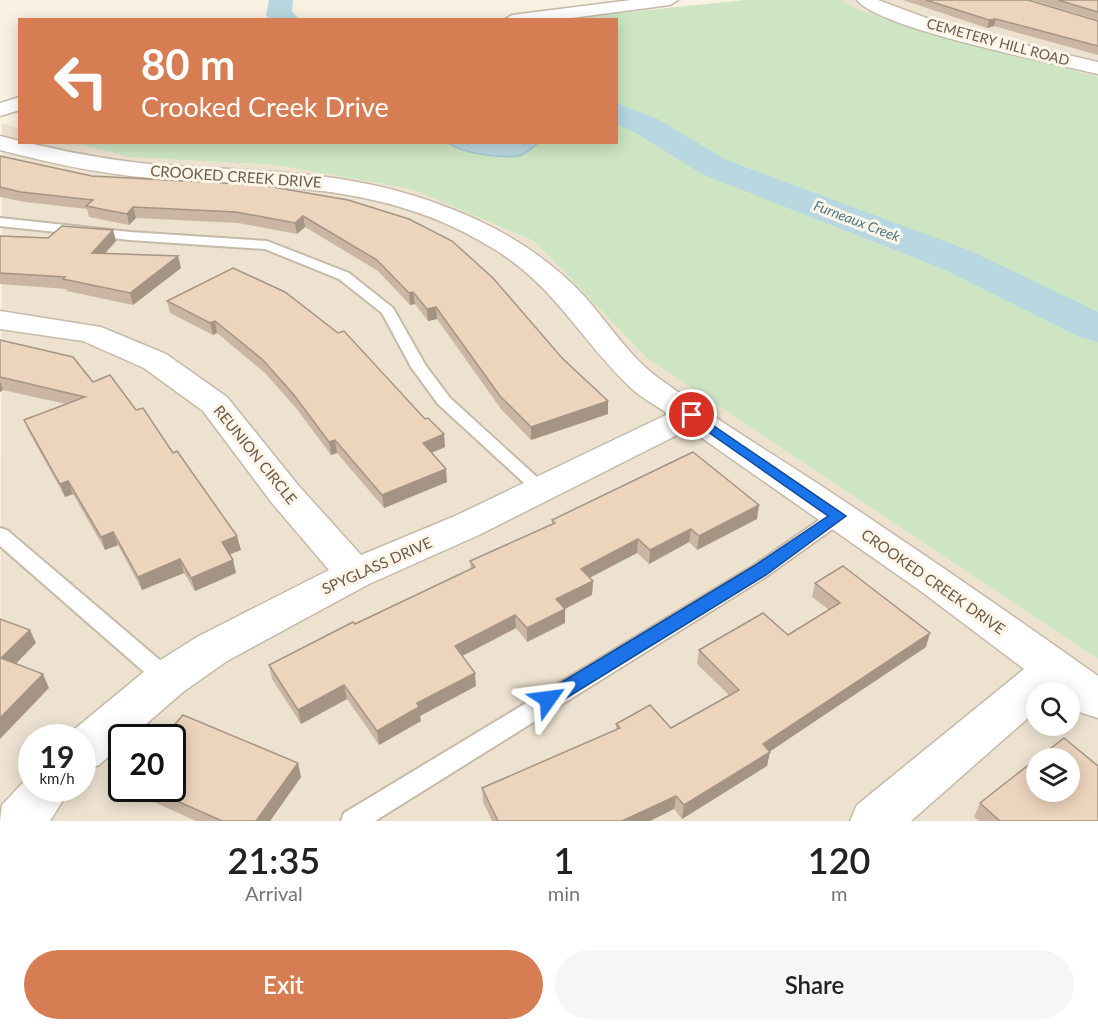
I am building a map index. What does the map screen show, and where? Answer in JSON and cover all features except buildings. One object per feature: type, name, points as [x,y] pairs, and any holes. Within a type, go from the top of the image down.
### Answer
[{"type":"street","points":[[528,18],[670,0]]},
{"type":"street","name":"CEMETERY HILL ROAD","points":[[866,0],[885,10],[953,33],[1098,68]]},
{"type":"street","points":[[0,100],[18,95]]},
{"type":"street","points":[[0,110],[18,104]]},
{"type":"street","name":"CROOKED CREEK DRIVE","points":[[0,143],[96,165],[151,171],[288,178],[327,183],[404,200],[499,240],[530,261],[560,287],[620,359],[643,382],[838,516],[1098,700]]},
{"type":"street","name":"REUNION CIRCLE","points":[[0,320],[90,333],[155,361],[215,404],[285,494],[355,574]]},
{"type":"street","name":"SPYGLASS DRIVE","points":[[96,739],[167,679],[212,649],[355,574],[468,525],[692,415]]},
{"type":"street","points":[[885,818],[1055,669]]},
{"type":"street","points":[[20,821],[35,802]]},
{"type":"lane","points":[[0,222],[130,236],[267,245],[344,276],[388,311],[419,367],[444,401],[541,489]]},
{"type":"lane","points":[[353,821],[760,570],[838,516]]},
{"type":"lane","points":[[0,535],[167,679]]},
{"type":"shaded area","points":[[843,0],[1098,0],[1098,77],[908,26],[854,8]]},
{"type":"shaded area","points":[[2,123],[18,128],[18,144],[79,144],[129,157],[275,165],[412,189],[534,241],[647,358],[1098,659],[1098,821],[0,821]]},
{"type":"green space","points":[[744,0],[843,0],[854,8],[908,26],[1098,77],[1098,659],[647,358],[534,241],[412,189],[275,165],[129,157],[79,144],[618,144],[618,18],[573,18]]},
{"type":"water","points":[[450,144],[537,144],[518,156],[492,156]]},
{"type":"waterway","name":"Furneaux Creek","points":[[281,0],[279,15],[285,18]]},
{"type":"waterway","name":"Furneaux Creek","points":[[618,113],[647,126],[714,167],[957,260],[1098,329]]},
{"type":"route","points":[[548,699],[760,570],[838,516],[692,415]]}]
